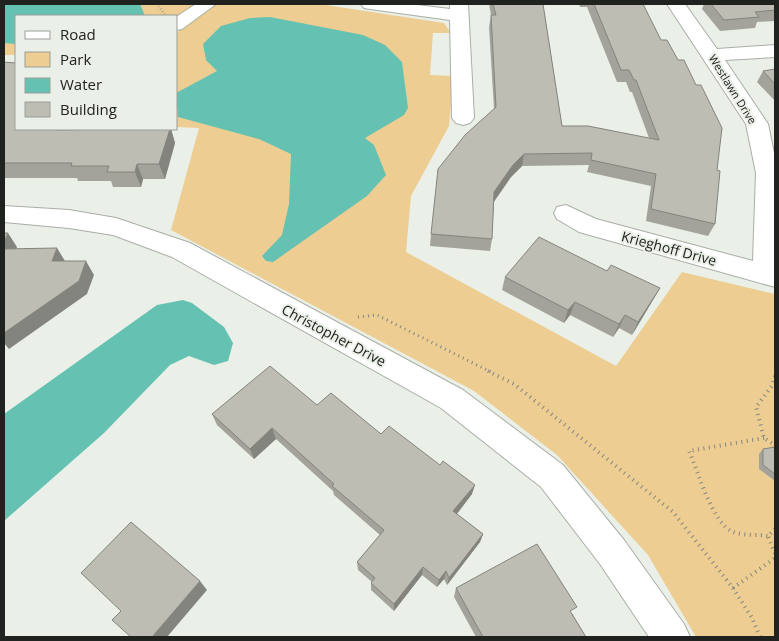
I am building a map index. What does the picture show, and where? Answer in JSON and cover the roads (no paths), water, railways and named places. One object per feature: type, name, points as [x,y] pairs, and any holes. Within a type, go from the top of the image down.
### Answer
[{"type":"street","points":[[178,24],[207,4]]},
{"type":"street","points":[[370,4],[460,10],[463,118]]},
{"type":"street","name":"Westlawn Drive","points":[[676,4],[757,124],[767,173],[771,276]]},
{"type":"street","points":[[712,55],[775,51]]},
{"type":"street","name":"Krieghoff Drive","points":[[566,212],[588,226],[771,276]]},
{"type":"street","name":"Christopher Drive","points":[[4,214],[69,219],[116,227],[180,250],[452,399],[552,476],[612,552],[671,637]]},
{"type":"water","points":[[4,4],[140,4],[145,15],[15,15],[15,44],[4,43]]},
{"type":"water","points":[[270,17],[363,35],[385,45],[402,62],[408,108],[404,115],[365,138],[374,145],[386,175],[367,196],[273,262],[266,261],[262,256],[282,235],[289,204],[291,154],[259,139],[178,117],[178,92],[217,71],[206,60],[203,44],[221,26],[250,18]]},
{"type":"water","points":[[183,300],[192,303],[224,327],[233,343],[228,361],[214,365],[189,356],[170,365],[104,433],[4,521],[4,414],[157,305]]}]
